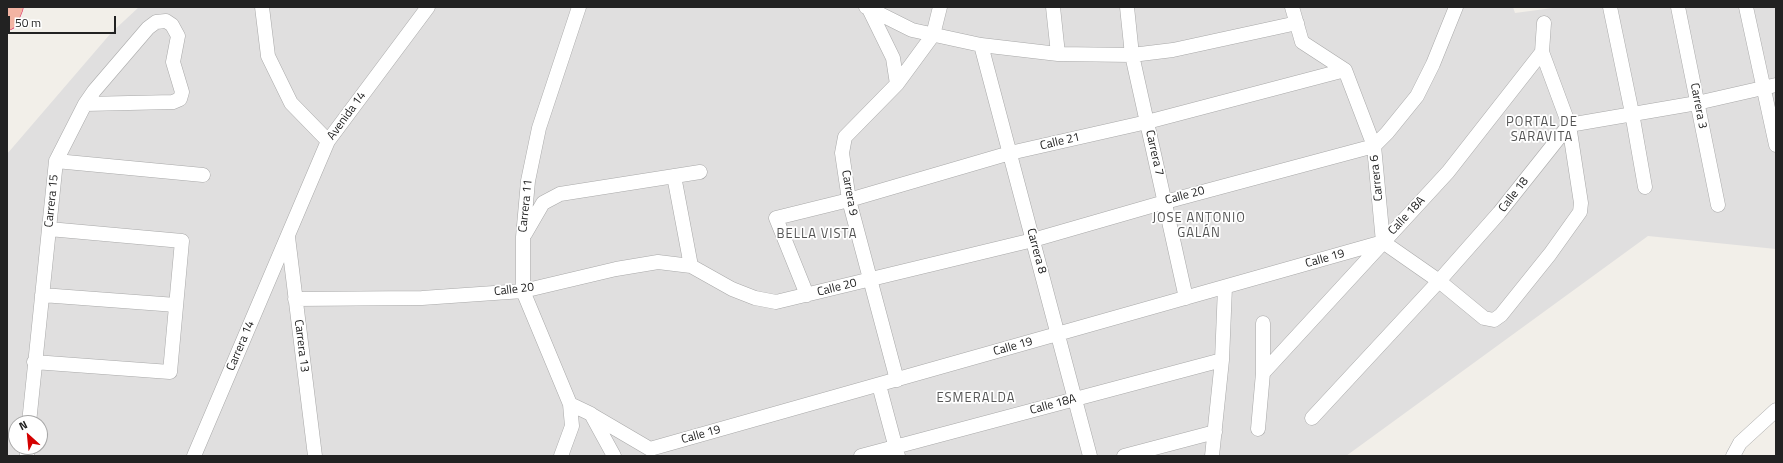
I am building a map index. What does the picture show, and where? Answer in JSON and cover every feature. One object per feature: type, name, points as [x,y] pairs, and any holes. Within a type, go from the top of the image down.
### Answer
[{"type":"highway","points":[[7,19],[12,7]]},
{"type":"street","points":[[262,7],[268,56],[291,103],[328,141]]},
{"type":"street","name":"Avenida 14","points":[[288,237],[328,141],[428,7]]},
{"type":"street","name":"Carrera 11","points":[[562,456],[572,426],[570,404],[523,291],[523,237],[528,181],[539,128],[579,7]]},
{"type":"street","points":[[933,35],[940,7]]},
{"type":"street","points":[[1053,7],[1058,54]]},
{"type":"street","name":"Carrera 7","points":[[1127,7],[1132,55],[1186,298]]},
{"type":"street","points":[[1292,7],[1302,42],[1345,70]]},
{"type":"street","points":[[1374,146],[1387,133],[1417,96],[1433,64],[1456,7]]},
{"type":"street","points":[[1610,7],[1645,187]]},
{"type":"street","name":"Carrera 3","points":[[1678,7],[1718,204]]},
{"type":"street","points":[[1746,7],[1770,86],[1776,145]]},
{"type":"street","points":[[867,8],[912,30],[981,45],[1058,54],[1132,55],[1173,50],[1297,23]]},
{"type":"street","points":[[867,8],[893,58],[897,84]]},
{"type":"street","name":"Carrera 15","points":[[30,415],[56,161],[85,104],[94,91],[148,28],[156,22],[166,20],[172,25],[178,36],[174,62],[182,92],[180,99],[173,102],[85,104]]},
{"type":"street","points":[[1384,242],[1439,281],[1484,318],[1494,320],[1501,315],[1550,254],[1580,212],[1581,203],[1569,125],[1542,52],[1544,23]]},
{"type":"street","name":"Carrera 9","points":[[897,380],[849,200],[842,153],[845,137],[897,84],[933,35]]},
{"type":"street","name":"Carrera 8","points":[[981,45],[1090,456]]},
{"type":"street","name":"Calle 18A","points":[[1263,373],[1448,172],[1542,52]]},
{"type":"street","name":"Carrera 6","points":[[1345,70],[1374,146],[1384,242]]},
{"type":"street","name":"Calle 21","points":[[807,295],[776,218],[849,200],[1010,153],[1147,122],[1345,70]]},
{"type":"street","points":[[1569,125],[1697,103],[1770,86]]},
{"type":"street","name":"Calle 18","points":[[1312,418],[1439,281],[1499,213],[1569,125]]},
{"type":"street","name":"Calle 20","points":[[295,299],[422,298],[523,291],[616,269],[658,262],[691,266],[710,278],[755,298],[776,302],[1033,240],[1165,202],[1374,146]]},
{"type":"street","points":[[56,161],[203,175]]},
{"type":"street","points":[[523,237],[544,203],[560,194],[700,172]]},
{"type":"street","points":[[674,176],[691,266]]},
{"type":"street","points":[[34,362],[170,372],[182,241],[49,229]]},
{"type":"street","name":"Carrera 13","points":[[288,237],[315,456]]},
{"type":"street","name":"Carrera 14","points":[[194,456],[288,237]]},
{"type":"street","name":"Calle 19","points":[[651,453],[879,385],[1384,242]]},
{"type":"street","points":[[1212,456],[1222,360],[1225,287]]},
{"type":"street","points":[[42,295],[176,305]]},
{"type":"street","points":[[1258,429],[1263,373],[1263,323]]},
{"type":"street","name":"Calle 18A","points":[[861,456],[897,451],[1075,399],[1222,360]]},
{"type":"street","points":[[879,385],[897,451]]},
{"type":"street","points":[[570,404],[591,414],[651,453]]},
{"type":"street","points":[[1732,456],[1740,443],[1776,410]]},
{"type":"street","points":[[591,414],[614,456]]},
{"type":"street","points":[[1124,456],[1215,432]]},
{"type":"shaded area","points":[[139,7],[1513,7],[1515,13],[1560,7],[1776,7],[1776,249],[1648,236],[1346,456],[7,456],[7,154],[111,33]]},
{"type":"district","name":"PORTAL DE SARAVITA","points":[[1542,130]]},
{"type":"district","name":"JOSE ANTONIO GALÁN","points":[[1199,226]]},
{"type":"district","name":"BELLA VISTA","points":[[817,235]]},
{"type":"district","name":"ESMERALDA","points":[[976,399]]}]
